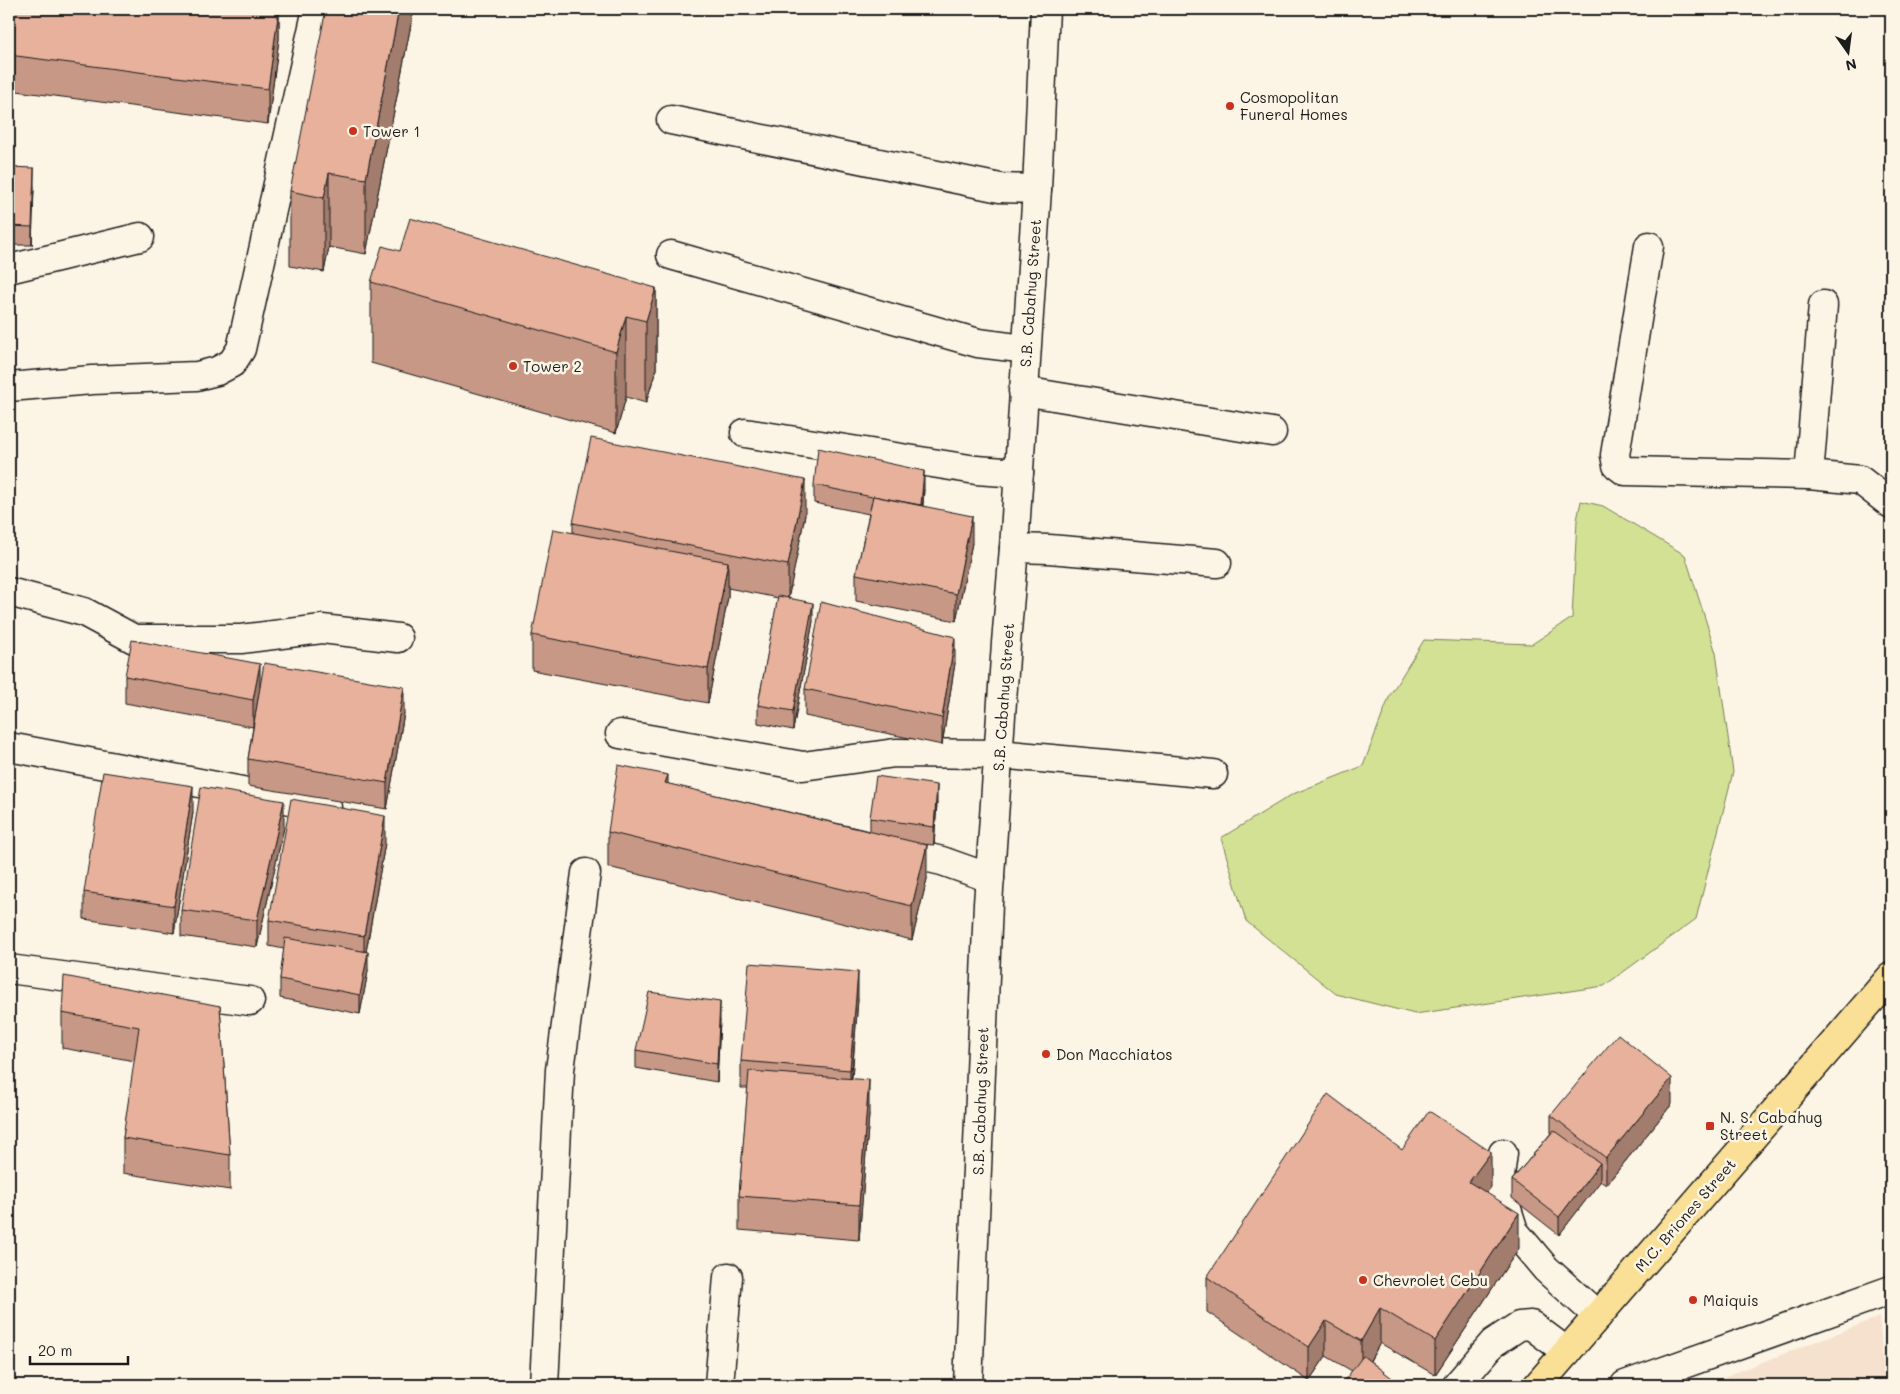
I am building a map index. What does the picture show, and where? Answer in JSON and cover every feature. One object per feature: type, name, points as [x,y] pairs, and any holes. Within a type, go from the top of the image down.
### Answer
[{"type":"main road","name":"M.C. Briones Street","points":[[1538,1385],[1891,977]]},
{"type":"street","points":[[9,388],[92,380],[197,376],[232,363],[241,349],[317,9]]},
{"type":"street","name":"S.B. Cabahug Street","points":[[968,1385],[990,878],[1037,189],[1045,9]]},
{"type":"street","points":[[671,120],[1000,188],[1037,189]]},
{"type":"street","points":[[9,269],[140,237]]},
{"type":"street","points":[[1649,246],[1615,455],[1617,465],[1625,471],[1809,475],[1860,480],[1891,504]]},
{"type":"street","points":[[671,255],[978,343],[1026,349]]},
{"type":"street","points":[[1809,475],[1824,305]]},
{"type":"street","points":[[1023,391],[1272,432]]},
{"type":"street","points":[[745,433],[976,470],[1019,473]]},
{"type":"street","points":[[1014,548],[1049,549],[1217,563]]},
{"type":"street","points":[[9,592],[84,612],[134,639],[241,639],[322,629],[398,638]]},
{"type":"street","points":[[620,734],[803,766],[895,753],[998,754],[1213,774]]},
{"type":"street","points":[[9,746],[353,812]]},
{"type":"street","points":[[868,843],[942,861],[990,878]]},
{"type":"street","points":[[544,1385],[560,1070],[586,873]]},
{"type":"street","points":[[9,969],[250,1001]]},
{"type":"street","points":[[1503,1153],[1499,1184],[1514,1231],[1546,1269],[1598,1316]]},
{"type":"street","points":[[719,1385],[728,1277]]},
{"type":"street","points":[[1625,1385],[1891,1290]]},
{"type":"street","points":[[1457,1385],[1493,1343],[1519,1326],[1531,1325],[1567,1352]]},
{"type":"shaded area","points":[[1879,1317],[1885,1385],[1703,1385]]},
{"type":"green space","points":[[1581,501],[1603,506],[1685,555],[1716,653],[1733,772],[1696,919],[1604,986],[1415,1014],[1336,994],[1246,921],[1221,838],[1293,794],[1363,766],[1390,695],[1424,640],[1532,644],[1572,618],[1577,520]]},
{"type":"building","points":[[9,9],[279,9],[268,89],[9,55]]},
{"type":"building","points":[[326,9],[399,9],[366,179],[329,173],[324,198],[290,191]]},
{"type":"building","points":[[9,167],[34,168],[32,227],[9,226]]},
{"type":"building","points":[[410,218],[656,288],[646,321],[626,316],[616,352],[371,282],[382,246],[400,251]]},
{"type":"building","points":[[591,438],[805,480],[788,565],[573,523]]},
{"type":"building","points":[[818,448],[924,471],[921,505],[814,485]]},
{"type":"building","points":[[873,496],[972,516],[956,594],[856,574]]},
{"type":"building","points":[[553,529],[728,562],[708,669],[532,635]]},
{"type":"building","points":[[778,596],[813,603],[793,711],[758,705]]},
{"type":"building","points":[[821,602],[955,637],[942,718],[805,689]]},
{"type":"building","points":[[132,640],[260,664],[253,700],[125,676]]},
{"type":"building","points":[[264,663],[404,687],[387,783],[248,759]]},
{"type":"building","points":[[618,765],[668,775],[665,783],[927,845],[912,906],[608,832]]},
{"type":"building","points":[[103,772],[193,786],[174,906],[84,892]]},
{"type":"building","points":[[876,776],[937,785],[934,827],[870,818]]},
{"type":"building","points":[[201,787],[284,801],[257,920],[181,910]]},
{"type":"building","points":[[291,799],[385,816],[364,936],[269,920]]},
{"type":"building","points":[[285,938],[368,952],[360,995],[280,979]]},
{"type":"building","points":[[749,963],[858,972],[850,1070],[741,1061]]},
{"type":"building","points":[[64,976],[220,1006],[230,1155],[123,1138],[139,1027],[62,1013]]},
{"type":"building","points":[[649,992],[720,1002],[717,1064],[636,1050]]},
{"type":"building","points":[[1618,1034],[1672,1078],[1606,1158],[1551,1115]]},
{"type":"building","points":[[749,1071],[869,1080],[859,1205],[739,1196]]},
{"type":"building","name":"Chevrolet Cebu","points":[[1328,1094],[1402,1150],[1429,1111],[1491,1152],[1469,1182],[1519,1213],[1435,1341],[1380,1308],[1361,1341],[1326,1321],[1309,1347],[1207,1277]]},
{"type":"building","points":[[1554,1130],[1600,1163],[1559,1217],[1512,1180]]},
{"type":"building","points":[[1363,1356],[1400,1384],[1341,1385]]},
{"type":"place","name":"Cosmopolitan Funeral Homes","points":[[1230,106]]},
{"type":"place","name":"Tower 1","points":[[353,131]]},
{"type":"place","name":"Tower 2","points":[[513,366]]},
{"type":"place","name":"Don Macchiatos","points":[[1046,1054]]},
{"type":"place","name":"N. S. Cabahug Street","points":[[1710,1126]]},
{"type":"place","name":"Chevrolet Cebu","points":[[1363,1280]]},
{"type":"place","name":"Maiquis","points":[[1693,1300]]}]
